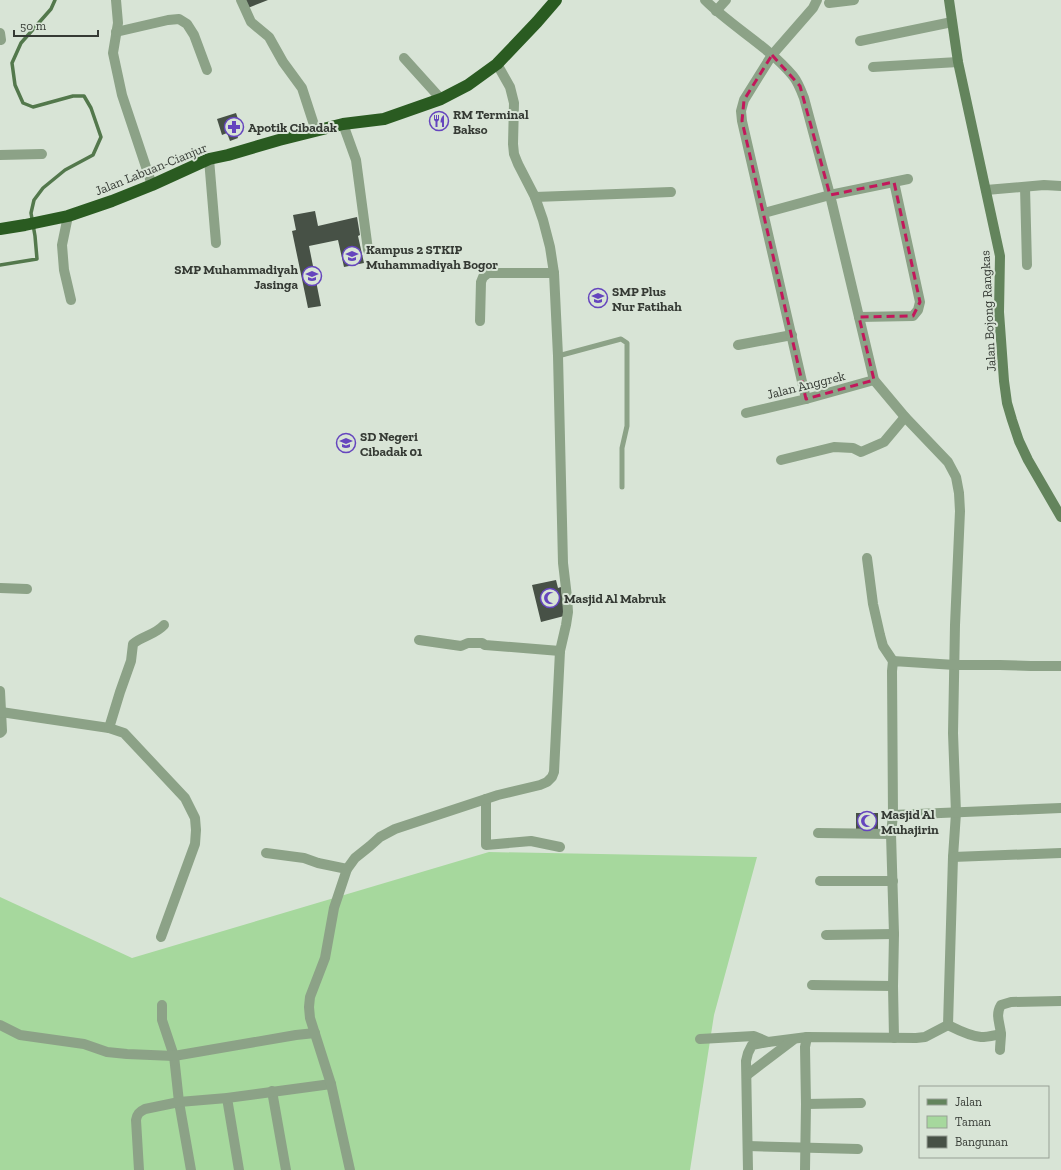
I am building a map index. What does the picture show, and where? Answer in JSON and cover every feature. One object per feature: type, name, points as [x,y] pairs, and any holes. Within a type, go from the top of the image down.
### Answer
[{"type":"highway","name":"Jalan Labuan-Cianjur","points":[[0,229],[68,216],[152,185],[209,159],[343,124],[384,119],[441,99],[468,85],[497,64],[556,0]]},
{"type":"main road","name":"Jalan Bojong Rangkas","points":[[949,0],[958,62],[1000,256],[999,312],[1007,403],[1017,434],[1028,460],[1061,517]]},
{"type":"street","points":[[116,0],[118,23],[113,53],[122,95],[152,185]]},
{"type":"street","points":[[241,0],[251,22],[269,37],[283,62],[302,88],[316,131]]},
{"type":"street","points":[[705,0],[716,11],[772,55],[793,76],[800,86],[830,195],[874,380],[905,417],[948,462],[956,477],[960,511],[955,625],[953,733],[956,812],[953,856],[948,1025]]},
{"type":"street","points":[[716,11],[726,0]]},
{"type":"street","points":[[806,399],[742,121],[741,111],[744,100],[772,55],[813,8],[817,0]]},
{"type":"street","points":[[829,3],[854,0]]},
{"type":"street","points":[[116,32],[168,20],[179,20],[187,24],[194,35],[207,70]]},
{"type":"street","points":[[860,41],[952,22]]},
{"type":"street","points":[[404,58],[441,99]]},
{"type":"street","points":[[873,67],[958,62]]},
{"type":"street","points":[[350,1170],[331,1084],[310,1018],[309,1007],[310,997],[326,958],[334,908],[347,869],[355,858],[380,837],[395,829],[498,795],[540,785],[547,782],[552,777],[554,772],[560,651],[568,612],[568,597],[563,564],[558,356],[554,273],[548,236],[535,197],[514,154],[514,103],[510,87],[497,64]]},
{"type":"street","points":[[343,124],[356,160],[368,250]]},
{"type":"street","points":[[0,155],[42,154]]},
{"type":"street","points":[[209,159],[216,243]]},
{"type":"street","points":[[764,213],[830,195],[908,179]]},
{"type":"street","points":[[859,317],[913,316],[918,310],[920,302],[894,182]]},
{"type":"street","points":[[986,190],[1061,186]]},
{"type":"street","points":[[1025,187],[1027,264]]},
{"type":"street","points":[[535,197],[671,192]]},
{"type":"street","points":[[68,216],[62,245],[64,270],[71,300]]},
{"type":"street","points":[[480,321],[481,282],[483,277],[488,274],[554,273]]},
{"type":"street","points":[[738,345],[792,335]]},
{"type":"street","name":"Jalan Anggrek","points":[[746,413],[806,399],[874,380]]},
{"type":"street","points":[[781,460],[834,447],[854,448],[861,452],[884,442],[905,417]]},
{"type":"street","points":[[867,558],[873,604],[880,635],[883,646],[893,662],[893,815],[891,834],[894,934],[894,1038]]},
{"type":"street","points":[[0,588],[27,589]]},
{"type":"street","points":[[109,728],[131,661],[133,644],[139,639],[160,630],[164,625]]},
{"type":"street","points":[[419,640],[461,646],[468,643],[482,643],[485,645],[560,651]]},
{"type":"street","points":[[893,662],[955,665],[1061,666]]},
{"type":"street","points":[[0,692],[2,731],[0,733]]},
{"type":"street","points":[[1,712],[109,728],[124,733],[185,798],[195,818],[195,844],[161,937]]},
{"type":"street","points":[[486,799],[486,845],[531,842],[560,847]]},
{"type":"street","points":[[893,815],[1061,808]]},
{"type":"street","points":[[818,833],[891,834]]},
{"type":"street","points":[[266,853],[304,858],[318,863],[347,869]]},
{"type":"street","points":[[953,856],[1061,853]]},
{"type":"street","points":[[820,882],[892,881]]},
{"type":"street","points":[[826,935],[894,934]]},
{"type":"street","points":[[812,985],[893,986]]},
{"type":"street","points":[[1000,1050],[1001,1034],[997,1018],[998,1009],[1001,1005],[1011,1002],[1061,1002]]},
{"type":"street","points":[[162,1005],[162,1020],[174,1056],[179,1102],[191,1170]]},
{"type":"street","points":[[0,1025],[20,1035],[84,1044],[107,1052],[174,1056],[315,1033]]},
{"type":"street","points":[[948,1025],[961,1032],[981,1037],[1001,1034]]},
{"type":"street","points":[[748,1170],[746,1061],[752,1045],[806,1037],[916,1038],[925,1037],[948,1025]]},
{"type":"street","points":[[700,1039],[754,1036],[768,1042]]},
{"type":"street","points":[[805,1170],[806,1037]]},
{"type":"street","points":[[747,1075],[794,1039]]},
{"type":"street","points":[[139,1170],[136,1116],[145,1109],[179,1102],[227,1098],[331,1084]]},
{"type":"street","points":[[272,1091],[286,1170]]},
{"type":"street","points":[[227,1098],[239,1170]]},
{"type":"street","points":[[806,1104],[861,1103]]},
{"type":"street","points":[[748,1146],[858,1149]]},
{"type":"lane","points":[[558,356],[621,339],[627,343],[627,426],[622,448],[622,487]]},
{"type":"highlighted area","points":[[772,55],[800,86],[830,195],[894,182],[920,302],[913,316],[859,317],[874,380],[806,399],[742,121],[744,100]]},
{"type":"green space","points":[[489,852],[757,857],[714,1015],[690,1170],[0,1170],[0,897],[132,958]]},
{"type":"building","points":[[245,0],[268,0],[248,8]]},
{"type":"building","points":[[236,113],[241,128],[235,130],[238,138],[230,141],[227,133],[222,135],[217,119]]},
{"type":"building","name":"Kampus 2 STKIP Muhammadiyah Bogor","points":[[315,211],[318,226],[357,217],[360,235],[358,236],[364,263],[344,267],[338,240],[309,246],[321,306],[308,308],[292,231],[296,230],[293,215]]},
{"type":"building","name":"Masjid Al Mabruk","points":[[556,580],[558,588],[561,587],[564,616],[541,622],[532,585]]},
{"type":"building","name":"Masjid Al Muhajirin","points":[[856,813],[878,813],[878,829],[856,829]]},
{"type":"waterway","points":[[0,265],[37,259],[31,213],[34,200],[43,188],[65,170],[93,155],[101,137],[91,108],[84,96],[73,96],[33,107],[23,103],[15,85],[12,63],[21,43],[51,9],[55,0]]},
{"type":"place","name":"RM Terminal Bakso","points":[[439,121]]},
{"type":"place","name":"Apotik Cibadak","points":[[234,127]]},
{"type":"place","name":"Kampus 2 STKIP Muhammadiyah Bogor","points":[[352,256]]},
{"type":"place","name":"SMP Muhammadiyah Jasinga","points":[[312,276]]},
{"type":"place","name":"SMP Plus Nur Fatihah","points":[[598,298]]},
{"type":"place","name":"SD Negeri Cibadak 01","points":[[346,443]]},
{"type":"place","name":"Masjid Al Mabruk","points":[[550,598]]},
{"type":"place","name":"Masjid Al Muhajirin","points":[[867,821]]}]
